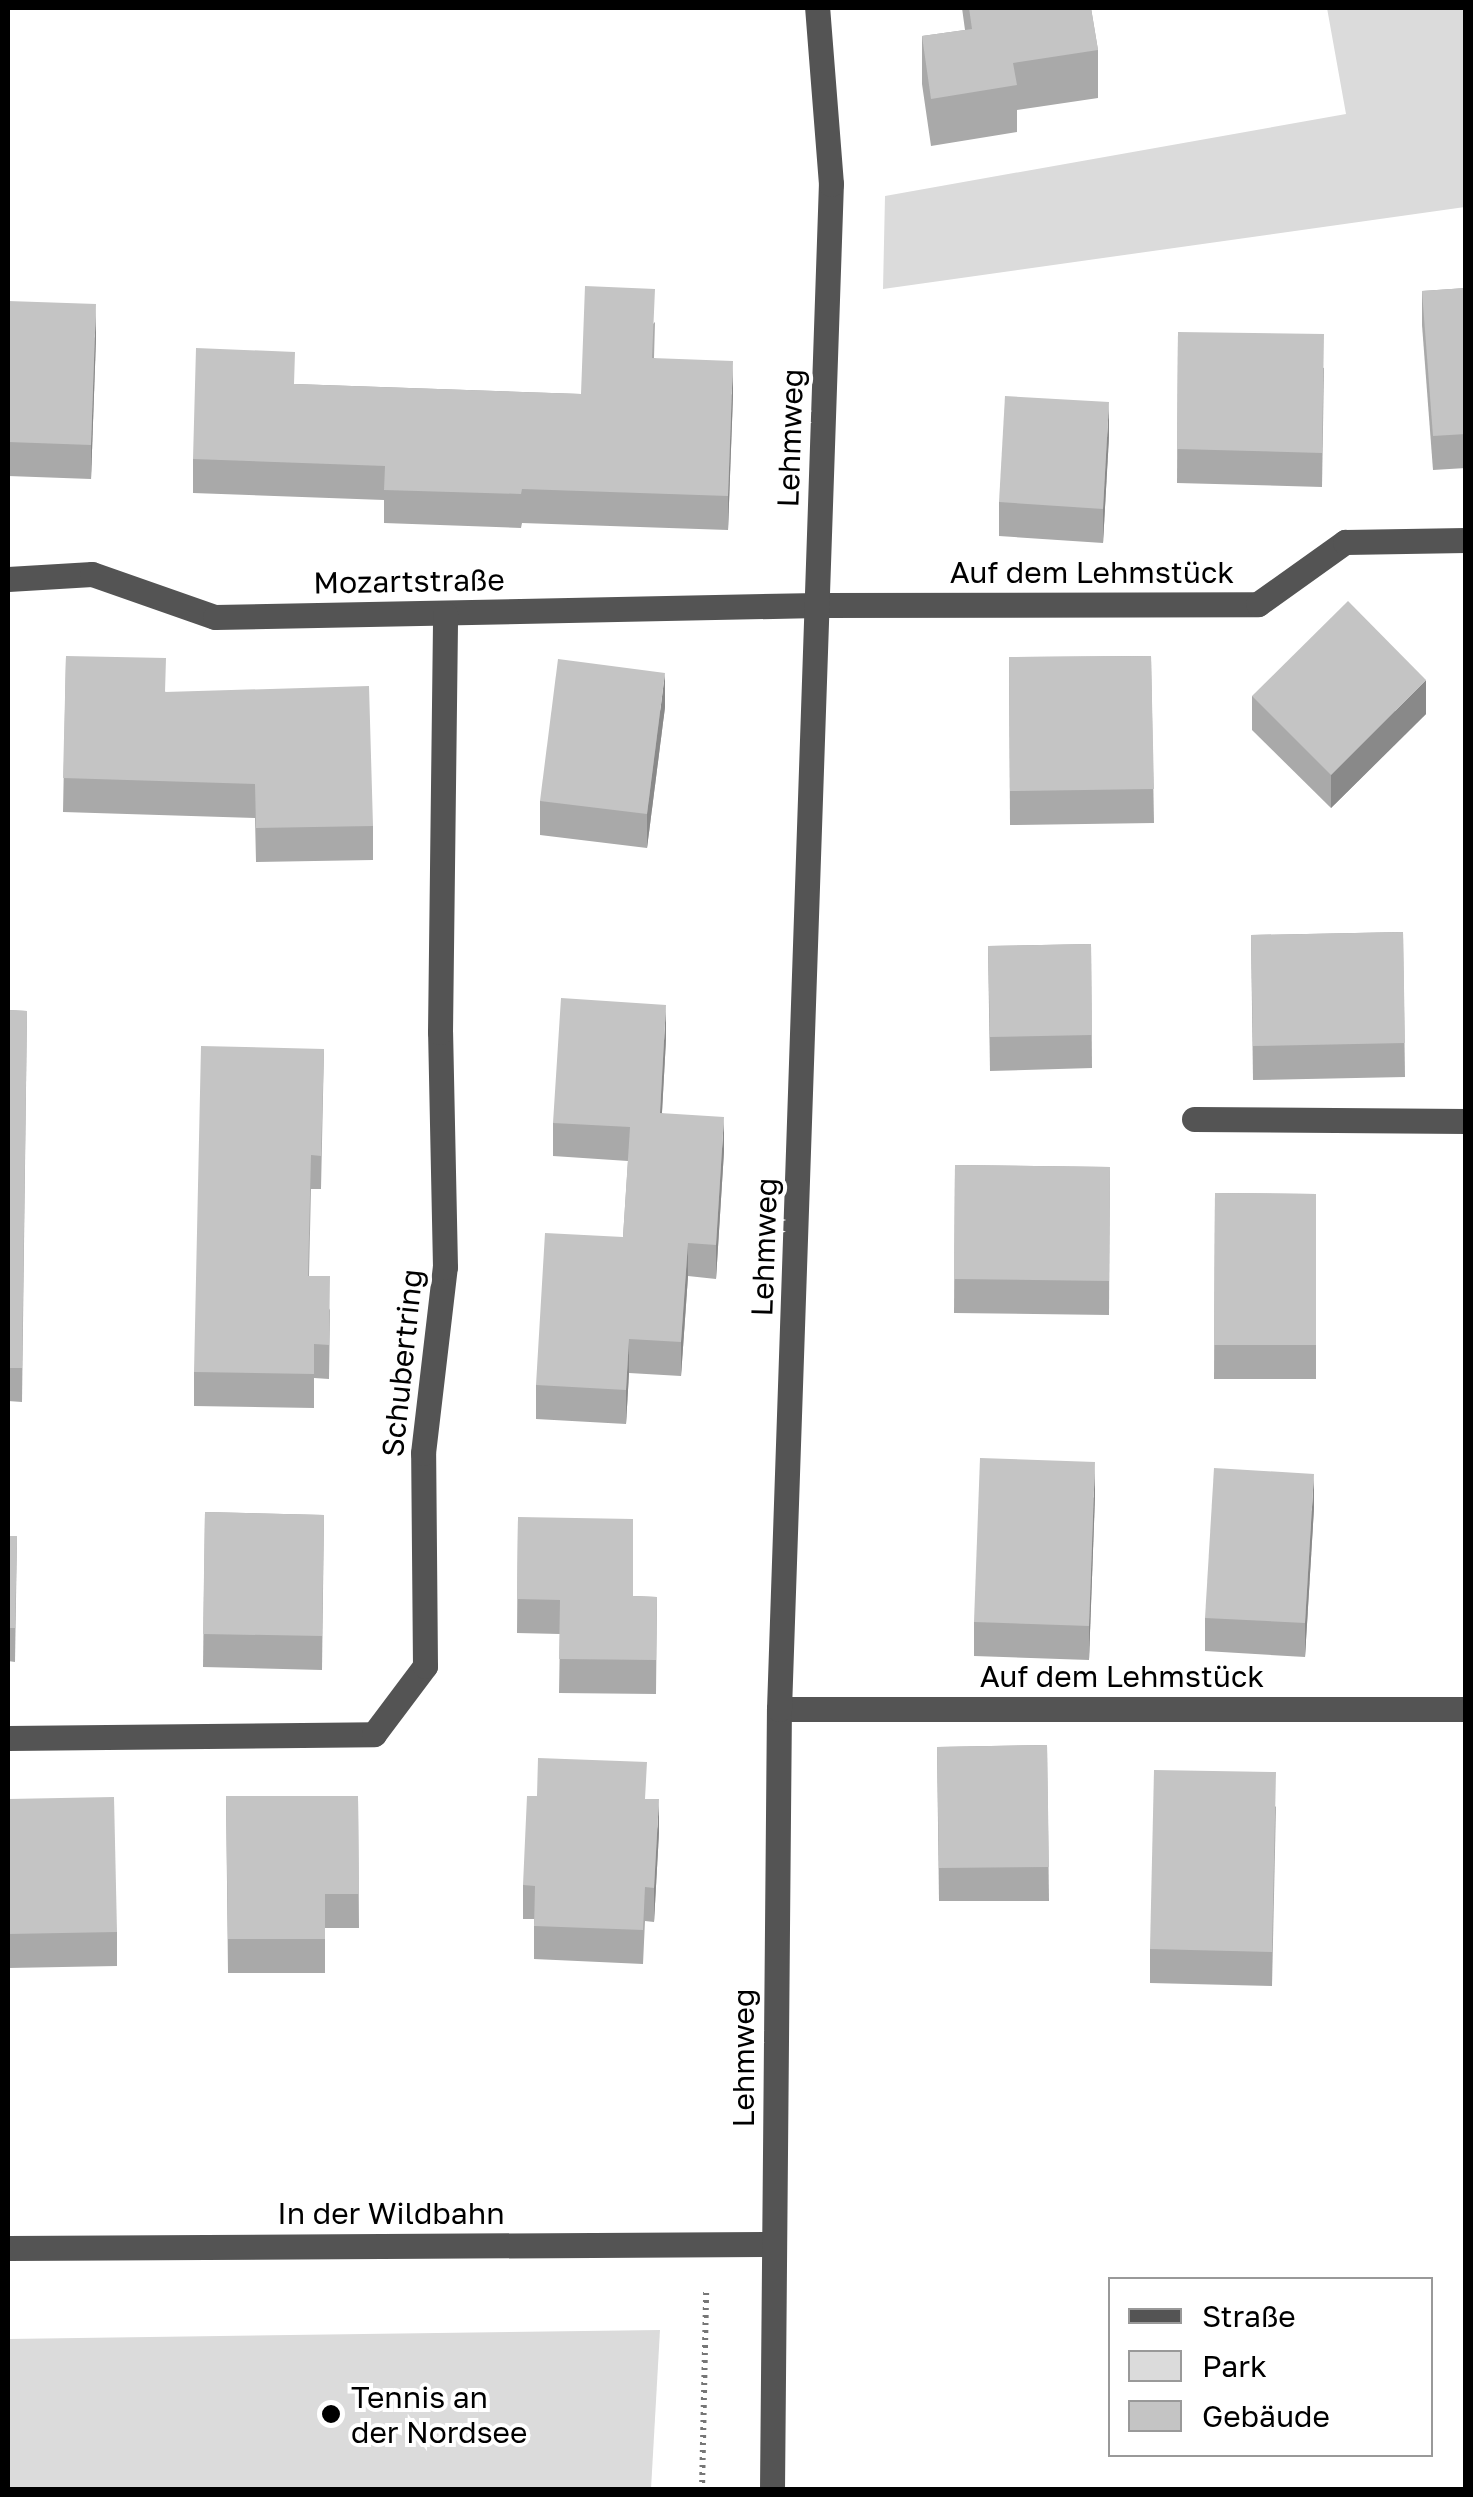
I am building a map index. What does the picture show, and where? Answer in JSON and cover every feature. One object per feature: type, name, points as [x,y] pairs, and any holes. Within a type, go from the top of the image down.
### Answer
[{"type":"street","name":"Lehmweg","points":[[772,2490],[779,1709],[831,184],[817,8]]},
{"type":"street","name":"Auf dem Lehmstück","points":[[818,604],[1258,604],[1345,542],[1466,540]]},
{"type":"street","name":"Mozartstraße","points":[[8,579],[92,574],[215,616],[818,604]]},
{"type":"street","name":"Schubertring","points":[[8,1738],[374,1734],[425,1666],[423,1453],[445,1266],[440,1032],[445,614]]},
{"type":"street","points":[[1194,1119],[1466,1121]]},
{"type":"street","name":"Auf dem Lehmstück","points":[[779,1709],[1466,1709]]},
{"type":"street","name":"In der Wildbahn","points":[[8,2248],[774,2244]]},
{"type":"path","points":[[702,2490],[707,2244]]},
{"type":"green space","points":[[1327,8],[1465,8],[1465,207],[883,289],[885,196],[1346,114]]},
{"type":"green space","name":"Tennis an der Nordsee","points":[[660,2330],[651,2489],[8,2489],[8,2339]]},
{"type":"building","points":[[969,8],[1091,8],[1098,50],[1013,63],[1017,85],[931,99],[922,36],[972,29]]},
{"type":"building","points":[[585,286],[655,289],[652,358],[733,361],[728,496],[522,489],[521,494],[384,490],[385,466],[193,459],[196,348],[295,352],[294,384],[581,394]]},
{"type":"building","points":[[1466,288],[1466,434],[1433,436],[1422,291]]},
{"type":"building","points":[[8,301],[96,304],[91,445],[8,442]]},
{"type":"building","points":[[1178,332],[1324,334],[1322,453],[1177,449]]},
{"type":"building","points":[[1005,396],[1109,402],[1103,509],[999,502]]},
{"type":"building","points":[[1348,601],[1426,680],[1331,775],[1252,696]]},
{"type":"building","points":[[66,656],[166,658],[165,692],[369,686],[373,826],[256,828],[255,784],[63,778]]},
{"type":"building","points":[[1151,656],[1154,789],[1010,791],[1009,657]]},
{"type":"building","points":[[558,659],[665,673],[647,814],[540,801]]},
{"type":"building","points":[[1403,932],[1405,1043],[1253,1046],[1251,935]]},
{"type":"building","points":[[1091,944],[1092,1035],[990,1037],[988,946]]},
{"type":"building","points":[[561,998],[666,1005],[660,1113],[724,1117],[716,1245],[688,1243],[681,1342],[629,1339],[626,1390],[536,1385],[545,1233],[623,1237],[630,1127],[553,1123]]},
{"type":"building","points":[[8,1010],[27,1011],[22,1368],[8,1368]]},
{"type":"building","points":[[201,1046],[324,1049],[321,1156],[311,1155],[308,1276],[330,1276],[329,1345],[314,1344],[314,1374],[194,1372]]},
{"type":"building","points":[[955,1165],[1110,1167],[1109,1281],[954,1279]]},
{"type":"building","points":[[1215,1193],[1316,1194],[1316,1345],[1214,1345]]},
{"type":"building","points":[[980,1458],[1095,1462],[1089,1626],[974,1622]]},
{"type":"building","points":[[1214,1468],[1314,1474],[1305,1623],[1205,1618]]},
{"type":"building","points":[[205,1512],[324,1515],[322,1636],[203,1634]]},
{"type":"building","points":[[518,1517],[633,1519],[633,1596],[657,1597],[656,1660],[559,1659],[560,1600],[517,1599]]},
{"type":"building","points":[[8,1536],[17,1536],[15,1628],[8,1628]]},
{"type":"building","points":[[1047,1745],[1049,1867],[939,1868],[937,1747]]},
{"type":"building","points":[[538,1758],[647,1762],[645,1799],[659,1799],[654,1888],[645,1887],[643,1930],[534,1926],[535,1886],[523,1885],[527,1796],[537,1796]]},
{"type":"building","points":[[1154,1770],[1276,1772],[1272,1952],[1150,1949]]},
{"type":"building","points":[[226,1796],[358,1796],[359,1894],[325,1894],[325,1939],[228,1939]]},
{"type":"building","points":[[114,1797],[117,1932],[8,1934],[8,1799]]},
{"type":"place","name":"Tennis an der Nordsee","points":[[331,2414]]}]
